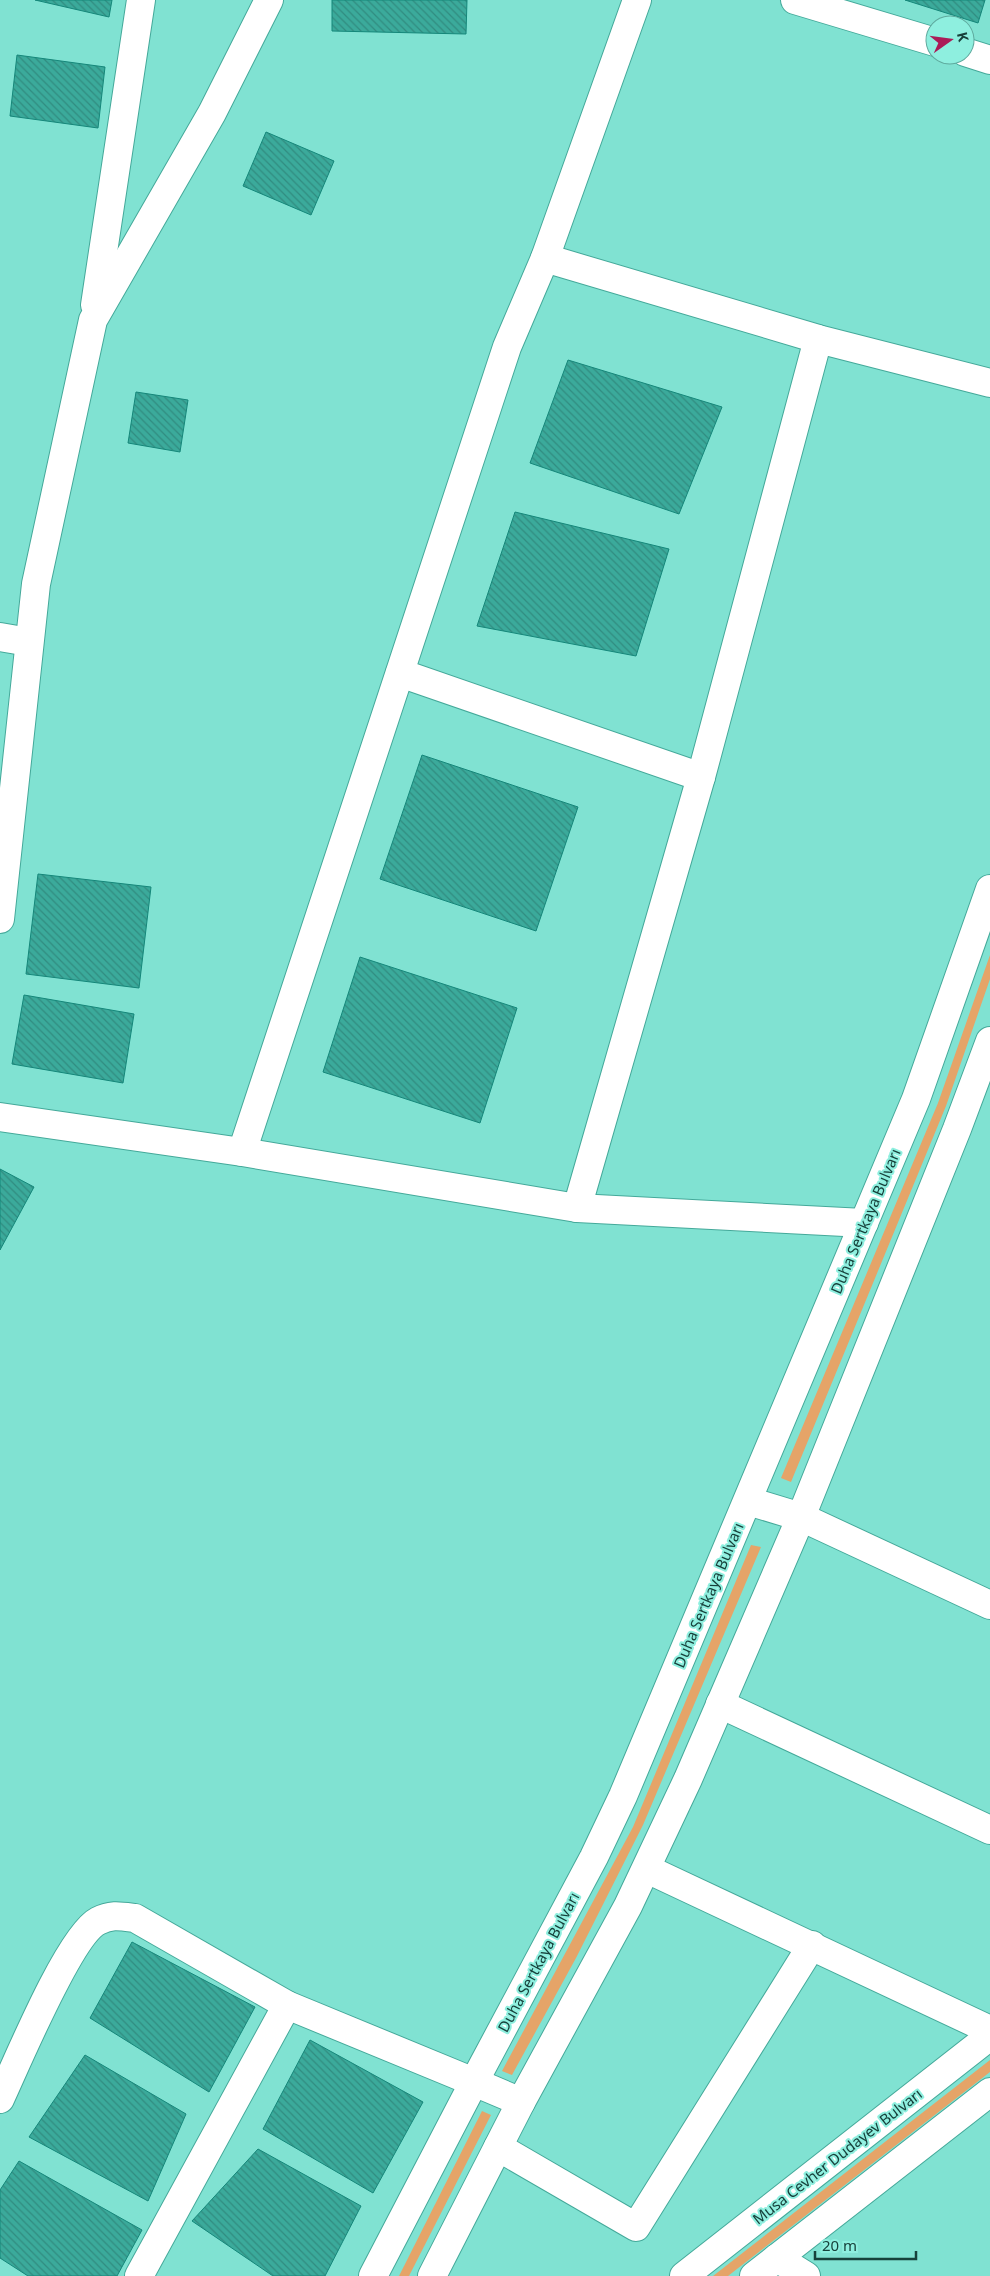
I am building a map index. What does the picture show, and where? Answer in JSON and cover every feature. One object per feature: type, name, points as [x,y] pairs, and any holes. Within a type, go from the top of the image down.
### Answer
[{"type":"street","points":[[0,919],[36,584],[93,320],[141,0]]},
{"type":"street","points":[[93,320],[212,113],[268,0]]},
{"type":"street","points":[[242,1152],[507,347],[545,258],[637,0]]},
{"type":"street","points":[[795,0],[830,4],[925,38]]},
{"type":"street","points":[[975,55],[990,60]]},
{"type":"street","points":[[545,258],[818,339],[990,383]]},
{"type":"street","points":[[577,1208],[701,777],[818,339]]},
{"type":"street","points":[[0,636],[29,642]]},
{"type":"street","points":[[400,673],[701,777]]},
{"type":"street","name":"Duha Sertkaya Bulvarı","points":[[373,2276],[594,1857],[623,1796],[916,1098],[990,889]]},
{"type":"street","points":[[432,2276],[521,2102],[647,1869],[801,1517],[957,1129],[990,1041]]},
{"type":"street","points":[[0,1117],[242,1152],[577,1208],[864,1223]]},
{"type":"street","points":[[748,1501],[801,1517],[990,1605]]},
{"type":"street","points":[[720,1704],[990,1830]]},
{"type":"street","points":[[647,1869],[990,2030]]},
{"type":"street","points":[[0,2099],[59,1973],[79,1941],[96,1922],[114,1914],[135,1918],[287,2005],[521,2102]]},
{"type":"street","points":[[498,2147],[636,2227],[812,1945]]},
{"type":"street","points":[[139,2276],[287,2005]]},
{"type":"street","name":"Musa Cevher Dudayev Bulvarı","points":[[684,2276],[990,2036]]},
{"type":"street","points":[[754,2276],[990,2092]]},
{"type":"street","points":[[777,2258],[806,2276]]},
{"type":"shaded area","points":[[990,955],[990,979],[946,1106],[791,1482],[781,1478],[938,1103]]},
{"type":"shaded area","points":[[751,1545],[761,1547],[643,1825],[576,1958],[512,2075],[502,2071],[633,1827]]},
{"type":"shaded area","points":[[990,2060],[990,2072],[728,2276],[713,2276]]},
{"type":"shaded area","points":[[482,2111],[491,2115],[409,2276],[399,2276]]},
{"type":"building","points":[[35,0],[112,0],[109,17]]},
{"type":"building","points":[[332,0],[467,0],[466,34],[332,31]]},
{"type":"building","points":[[905,0],[985,0],[978,23],[975,22],[975,15],[953,15]]},
{"type":"building","points":[[17,55],[105,67],[98,128],[10,116]]},
{"type":"building","points":[[266,132],[334,161],[311,215],[243,186]]},
{"type":"building","points":[[568,360],[722,407],[679,514],[530,463]]},
{"type":"building","points":[[136,392],[188,400],[180,452],[128,443]]},
{"type":"building","points":[[515,512],[669,549],[636,656],[477,626]]},
{"type":"building","points":[[422,755],[578,807],[536,931],[380,879]]},
{"type":"building","points":[[38,874],[151,887],[139,988],[26,974]]},
{"type":"building","points":[[360,957],[517,1008],[480,1123],[323,1072]]},
{"type":"building","points":[[24,995],[134,1014],[123,1083],[12,1064]]},
{"type":"building","points":[[0,1169],[34,1187],[0,1250]]},
{"type":"building","points":[[132,1942],[255,2007],[209,2092],[90,2018]]},
{"type":"building","points":[[310,2040],[423,2102],[373,2193],[263,2129]]},
{"type":"building","points":[[85,2055],[186,2114],[148,2201],[29,2137]]},
{"type":"building","points":[[258,2149],[361,2206],[325,2276],[273,2276],[192,2221]]},
{"type":"building","points":[[19,2161],[142,2230],[117,2276],[28,2276],[0,2258],[0,2190]]}]
